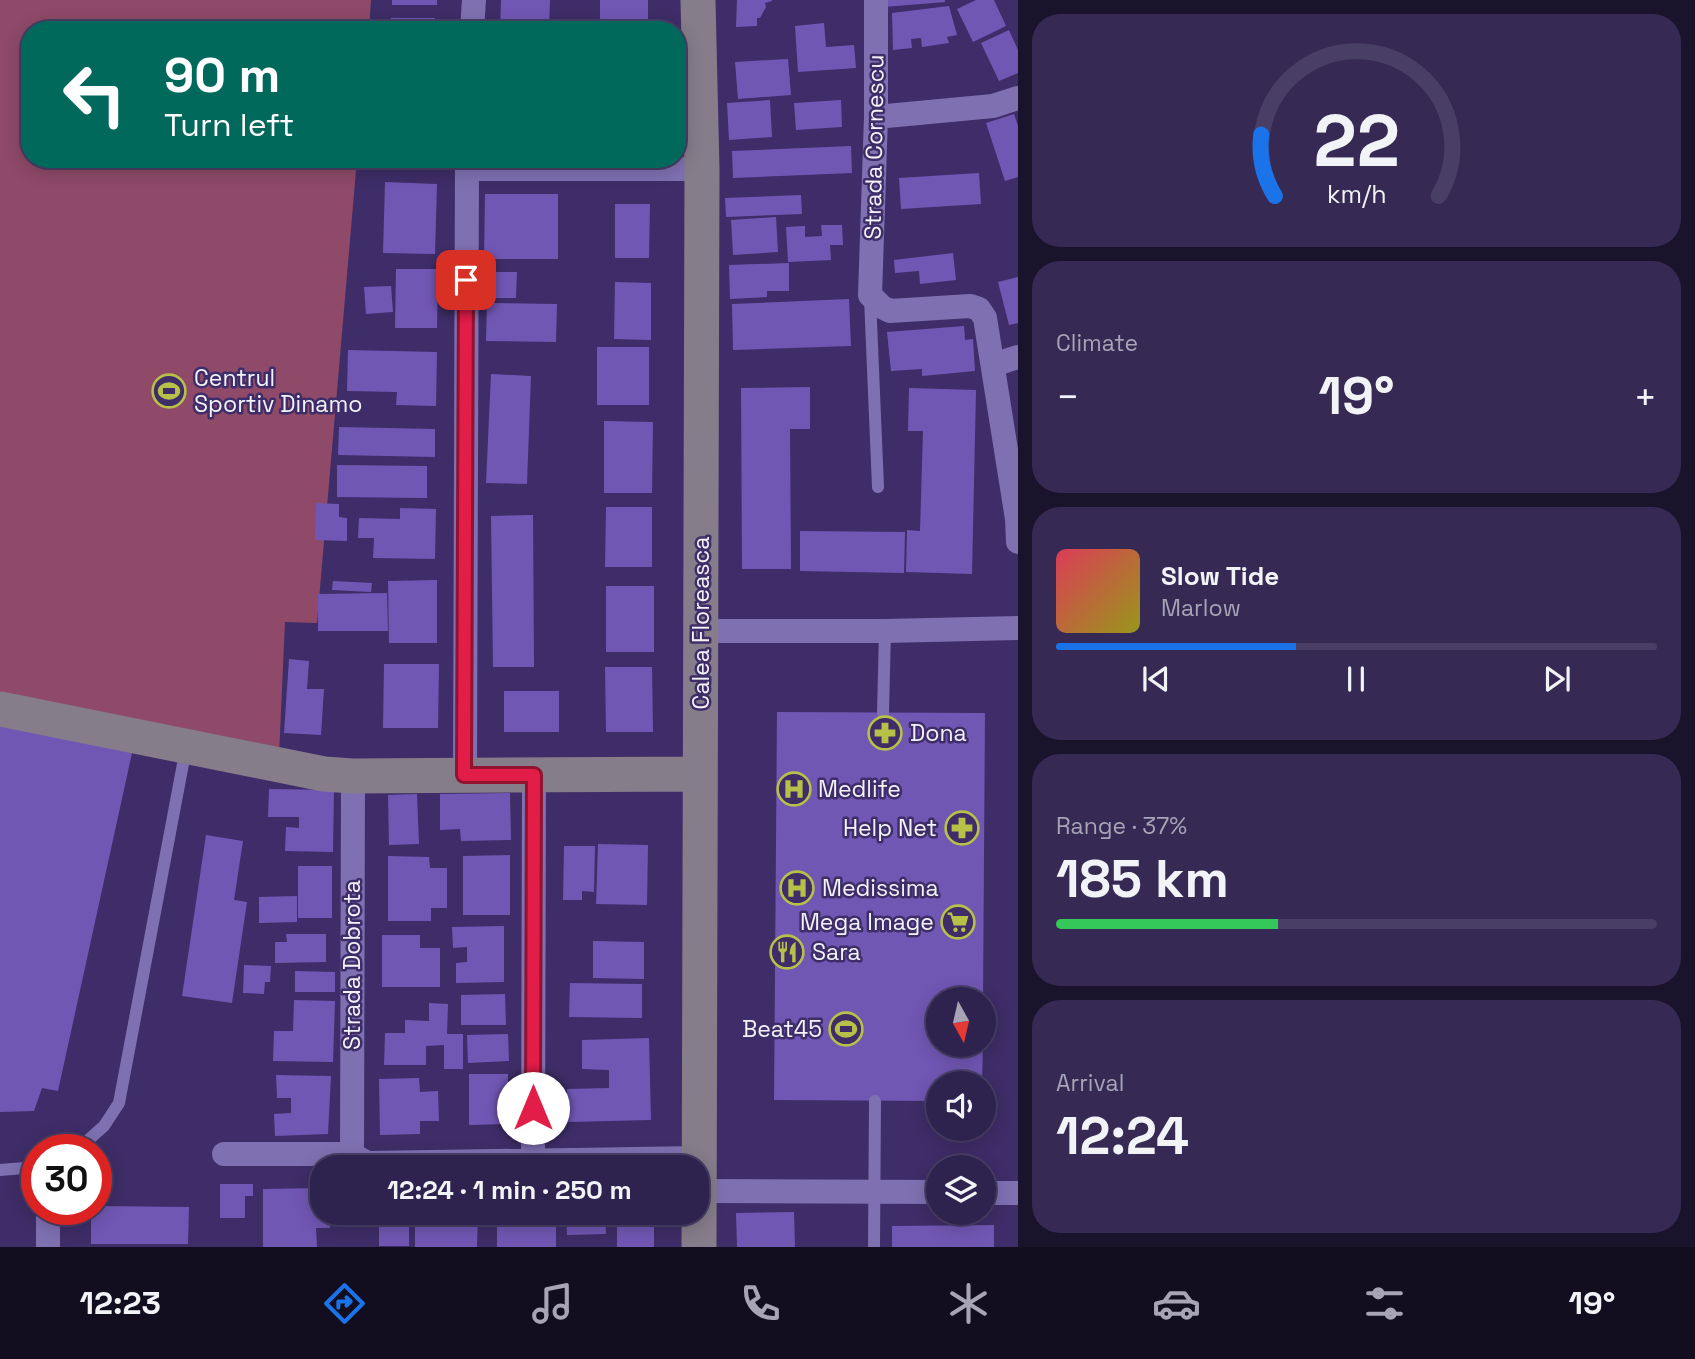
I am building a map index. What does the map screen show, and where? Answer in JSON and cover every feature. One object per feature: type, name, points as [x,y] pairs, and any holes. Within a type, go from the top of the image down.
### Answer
[{"type":"street","points":[[473,21],[474,0]]},
{"type":"street","name":"Calea Floreasca","points":[[698,0],[702,169],[699,1155]]},
{"type":"street","name":"Strada Cornescu","points":[[870,295],[876,117],[876,0]]},
{"type":"street","points":[[876,117],[993,106],[1018,98]]},
{"type":"street","points":[[464,775],[467,168]]},
{"type":"street","points":[[655,168],[702,169]]},
{"type":"street","points":[[870,295],[890,311],[970,306],[979,309],[985,318],[1017,527]]},
{"type":"street","points":[[993,365],[1018,357]]},
{"type":"street","points":[[701,631],[1018,628]]},
{"type":"street","points":[[0,709],[324,774],[700,774]]},
{"type":"street","points":[[533,1155],[534,775]]},
{"type":"street","name":"Strada Dobrota","points":[[352,1154],[353,776]]},
{"type":"street","points":[[224,1154],[352,1154]]},
{"type":"street","points":[[709,1175],[874,1192],[926,1192]]},
{"type":"street","points":[[996,1192],[1018,1193]]},
{"type":"street","points":[[48,1225],[48,1247]]},
{"type":"street","name":"Calea Floreasca","points":[[699,1225],[699,1247]]},
{"type":"lane","points":[[870,295],[877,487]]},
{"type":"lane","points":[[883,713],[885,631]]},
{"type":"lane","points":[[95,1134],[104,1126],[119,1103],[186,748]]},
{"type":"lane","points":[[874,1247],[875,1101]]},
{"type":"lane","points":[[0,1170],[21,1168]]},
{"type":"shaded area","name":"Centrul Sportiv Dinamo","points":[[0,0],[371,0],[370,21],[21,21],[21,168],[356,168],[317,623],[285,622],[279,756],[0,693]]},
{"type":"building","points":[[392,0],[437,0],[437,5],[392,5]]},
{"type":"building","points":[[501,0],[550,0],[549,21],[500,21]]},
{"type":"building","points":[[600,0],[648,0],[648,21],[600,21]]},
{"type":"building","points":[[737,0],[772,1],[765,3],[766,7],[760,18],[757,18],[757,26],[736,27]]},
{"type":"building","points":[[883,0],[945,0],[945,2],[884,7]]},
{"type":"building","points":[[976,0],[994,0],[1006,26],[973,42],[957,9]]},
{"type":"building","points":[[949,6],[957,35],[947,37],[949,43],[922,47],[921,38],[911,39],[912,48],[893,50],[892,13]]},
{"type":"building","points":[[391,18],[435,18],[435,21],[391,21]]},
{"type":"building","points":[[824,23],[826,47],[854,45],[856,68],[798,72],[795,26]]},
{"type":"building","points":[[1009,30],[1018,50],[1018,73],[999,81],[981,43]]},
{"type":"building","points":[[788,59],[791,95],[738,99],[735,62]]},
{"type":"building","points":[[770,100],[772,137],[729,140],[727,103]]},
{"type":"building","points":[[841,100],[842,127],[796,130],[794,103]]},
{"type":"building","points":[[1014,114],[1018,126],[1018,177],[1005,181],[986,123]]},
{"type":"building","points":[[851,146],[852,173],[733,178],[732,151]]},
{"type":"building","points":[[979,173],[981,204],[901,209],[899,178]]},
{"type":"building","points":[[385,182],[437,184],[435,254],[383,253]]},
{"type":"building","points":[[485,194],[558,194],[558,259],[484,259]]},
{"type":"building","points":[[801,195],[802,214],[726,217],[725,198]]},
{"type":"building","points":[[615,204],[650,204],[649,258],[615,258]]},
{"type":"building","points":[[776,217],[778,252],[733,255],[731,220]]},
{"type":"building","points":[[821,225],[842,225],[843,245],[830,245],[831,260],[788,262],[786,227],[805,226],[805,237],[822,236]]},
{"type":"building","points":[[953,253],[956,280],[920,284],[919,271],[895,273],[894,260]]},
{"type":"building","points":[[789,263],[789,291],[767,291],[767,297],[730,299],[729,265]]},
{"type":"building","points":[[396,269],[438,269],[437,328],[395,328]]},
{"type":"building","points":[[485,272],[517,272],[516,298],[484,298]]},
{"type":"building","points":[[1018,277],[1018,323],[1009,325],[998,282]]},
{"type":"building","points":[[615,282],[651,283],[651,340],[614,339]]},
{"type":"building","points":[[391,286],[393,312],[366,314],[364,287]]},
{"type":"building","points":[[849,299],[851,346],[733,350],[732,304]]},
{"type":"building","points":[[487,303],[557,304],[556,342],[486,341]]},
{"type":"building","points":[[964,326],[965,340],[973,339],[975,371],[922,376],[922,369],[891,371],[887,332]]},
{"type":"building","points":[[597,347],[649,347],[649,405],[597,405]]},
{"type":"building","points":[[348,350],[437,352],[436,406],[396,405],[397,392],[347,391]]},
{"type":"building","points":[[491,374],[531,376],[527,484],[486,483]]},
{"type":"building","points":[[810,387],[810,429],[790,429],[791,569],[742,569],[741,388]]},
{"type":"building","points":[[909,388],[976,390],[972,574],[906,572],[907,530],[920,531],[923,431],[908,431]]},
{"type":"building","points":[[604,421],[653,422],[652,493],[604,493]]},
{"type":"building","points":[[339,427],[435,429],[435,457],[338,455]]},
{"type":"building","points":[[337,465],[427,466],[427,498],[337,497]]},
{"type":"building","points":[[316,503],[339,504],[339,517],[347,518],[347,541],[315,540]]},
{"type":"building","points":[[606,507],[652,507],[652,567],[605,567]]},
{"type":"building","points":[[400,508],[436,509],[435,559],[373,558],[374,538],[358,538],[359,518],[400,519]]},
{"type":"building","points":[[533,515],[534,667],[493,667],[491,516]]},
{"type":"building","points":[[800,531],[905,532],[904,573],[800,571]]},
{"type":"building","points":[[437,580],[437,643],[389,643],[388,581]]},
{"type":"building","points":[[333,581],[372,583],[371,592],[332,590]]},
{"type":"building","points":[[606,586],[654,586],[654,652],[606,652]]},
{"type":"building","points":[[387,593],[388,631],[318,631],[318,594]]},
{"type":"building","points":[[289,659],[309,661],[307,689],[324,689],[321,735],[284,733]]},
{"type":"building","points":[[384,664],[439,664],[438,728],[383,728]]},
{"type":"building","points":[[605,667],[652,667],[653,732],[606,732]]},
{"type":"building","points":[[504,691],[559,691],[559,732],[504,732]]},
{"type":"building","points":[[777,712],[985,713],[983,987],[926,987],[926,1057],[983,1057],[982,1071],[926,1071],[926,1101],[774,1100]]},
{"type":"building","points":[[0,724],[132,753],[58,1091],[42,1088],[34,1111],[0,1112]]},
{"type":"building","points":[[269,789],[334,790],[333,852],[285,851],[286,827],[299,828],[299,817],[268,817]]},
{"type":"building","points":[[510,793],[511,840],[461,841],[460,829],[440,830],[440,794]]},
{"type":"building","points":[[417,794],[419,844],[389,845],[388,795]]},
{"type":"building","points":[[206,835],[243,841],[234,900],[247,902],[232,1003],[182,996]]},
{"type":"building","points":[[598,844],[648,845],[647,905],[596,904]]},
{"type":"building","points":[[564,846],[595,846],[594,892],[582,891],[582,900],[563,900]]},
{"type":"building","points":[[510,855],[510,915],[463,915],[463,856]]},
{"type":"building","points":[[388,856],[429,857],[430,868],[447,868],[447,908],[431,908],[431,921],[388,921]]},
{"type":"building","points":[[298,866],[332,866],[332,918],[298,918]]},
{"type":"building","points":[[297,896],[297,922],[259,923],[259,897]]},
{"type":"building","points":[[504,926],[504,982],[456,983],[456,963],[467,962],[467,947],[453,948],[452,927]]},
{"type":"building","points":[[286,934],[326,934],[326,962],[275,963],[275,942],[287,942]]},
{"type":"building","points":[[382,935],[420,935],[420,948],[440,948],[440,987],[382,987]]},
{"type":"building","points":[[593,941],[644,942],[644,979],[593,978]]},
{"type":"building","points":[[244,965],[271,966],[270,982],[265,982],[264,994],[243,993]]},
{"type":"building","points":[[295,971],[335,972],[335,992],[295,992]]},
{"type":"building","points":[[570,983],[642,984],[642,1018],[569,1017]]},
{"type":"building","points":[[505,994],[506,1025],[461,1025],[461,995]]},
{"type":"building","points":[[294,1000],[335,1001],[333,1062],[273,1061],[274,1031],[293,1031]]},
{"type":"building","points":[[429,1003],[448,1004],[447,1034],[463,1034],[463,1069],[444,1069],[444,1045],[426,1046],[426,1065],[384,1065],[385,1033],[405,1033],[405,1020],[429,1021]]},
{"type":"building","points":[[508,1034],[509,1061],[468,1063],[467,1035]]},
{"type":"building","points":[[649,1038],[651,1120],[568,1122],[567,1089],[609,1088],[609,1070],[582,1069],[582,1040]]},
{"type":"building","points":[[469,1074],[508,1074],[508,1124],[469,1125]]},
{"type":"building","points":[[276,1075],[331,1076],[328,1134],[275,1136],[274,1114],[291,1113],[291,1098],[277,1098]]},
{"type":"building","points":[[419,1078],[420,1092],[438,1091],[439,1121],[420,1121],[420,1134],[380,1135],[379,1079]]},
{"type":"building","points":[[220,1184],[253,1184],[253,1196],[245,1196],[245,1218],[220,1218]]},
{"type":"building","points":[[310,1188],[310,1225],[330,1225],[330,1228],[316,1228],[317,1247],[263,1247],[263,1189]]},
{"type":"building","points":[[112,1206],[189,1207],[188,1244],[91,1244],[91,1225],[112,1225]]},
{"type":"building","points":[[794,1212],[795,1247],[737,1247],[736,1213]]},
{"type":"building","points":[[379,1225],[409,1225],[409,1246],[379,1246]]},
{"type":"building","points":[[415,1225],[478,1225],[477,1247],[415,1247]]},
{"type":"building","points":[[497,1225],[556,1225],[556,1247],[497,1247]]},
{"type":"building","points":[[567,1225],[606,1225],[606,1234],[567,1235]]},
{"type":"building","points":[[617,1225],[654,1225],[654,1247],[617,1247]]},
{"type":"building","points":[[994,1225],[994,1247],[892,1247],[892,1226]]},
{"type":"place","name":"Centrul Sportiv Dinamo","points":[[169,391]]},
{"type":"place","name":"Dona","points":[[885,733]]},
{"type":"place","name":"Medlife","points":[[794,789]]},
{"type":"place","name":"Help Net","points":[[962,828]]},
{"type":"place","name":"Medissima","points":[[797,888]]},
{"type":"place","name":"Mega Image","points":[[958,922]]},
{"type":"place","name":"Sara","points":[[787,952]]},
{"type":"place","name":"Beat45","points":[[846,1029]]},
{"type":"route","points":[[466,280],[464,775],[534,775],[533,1108]]}]
